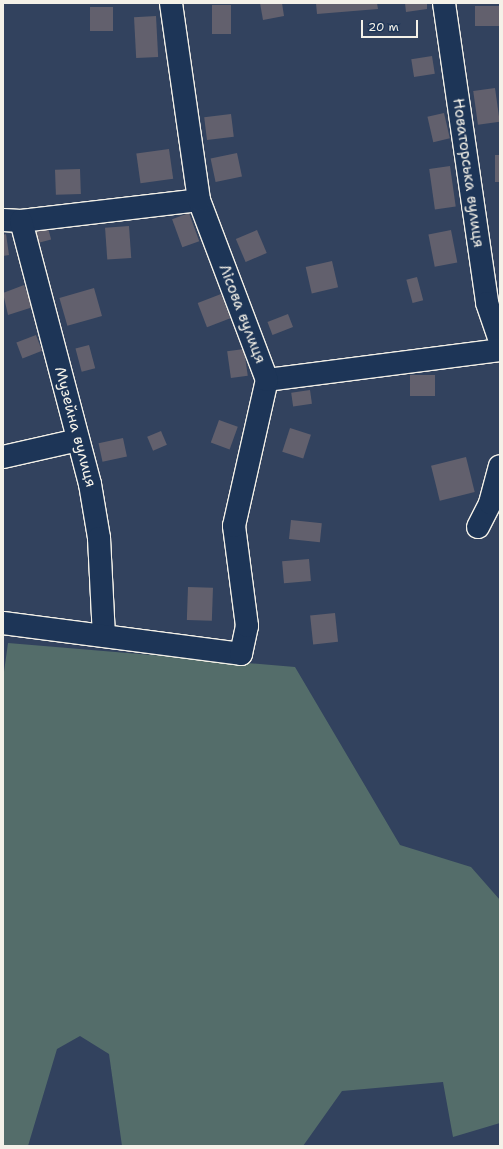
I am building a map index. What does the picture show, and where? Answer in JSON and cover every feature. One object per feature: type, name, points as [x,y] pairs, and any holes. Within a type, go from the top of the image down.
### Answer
[{"type":"street","name":"Лісова вулиця","points":[[104,636],[241,654],[247,626],[234,526],[267,380],[199,200],[171,3]]},
{"type":"street","name":"Новаторська вулиця","points":[[444,3],[487,303],[500,340]]},
{"type":"street","name":"Музейна вулиця","points":[[104,636],[99,538],[78,440],[12,220],[199,200]]},
{"type":"street","points":[[267,380],[500,350]]},
{"type":"street","points":[[3,457],[78,440]]},
{"type":"street","points":[[478,528],[490,503],[500,466]]},
{"type":"street","points":[[3,623],[104,636]]},
{"type":"green space","points":[[8,643],[295,667],[400,845],[471,867],[500,900],[500,1123],[453,1137],[443,1082],[342,1091],[303,1146],[122,1146],[109,1054],[80,1036],[57,1049],[28,1146],[3,1146],[3,679]]},
{"type":"building","points":[[260,3],[282,3],[284,16],[263,20]]},
{"type":"building","points":[[316,3],[377,3],[378,9],[317,14]]},
{"type":"building","points":[[405,3],[427,3],[427,9],[406,12]]},
{"type":"building","points":[[212,5],[231,5],[231,34],[212,34]]},
{"type":"building","points":[[475,6],[500,6],[500,26],[475,26]]},
{"type":"building","points":[[90,7],[113,7],[113,31],[90,31]]},
{"type":"building","points":[[156,16],[158,57],[136,58],[134,17]]},
{"type":"building","points":[[432,56],[435,74],[414,77],[411,59]]},
{"type":"building","points":[[495,88],[500,122],[478,125],[473,91]]},
{"type":"building","points":[[444,113],[450,138],[433,142],[427,117]]},
{"type":"building","points":[[231,114],[234,137],[207,140],[204,117]]},
{"type":"building","points":[[169,149],[173,179],[140,183],[136,154]]},
{"type":"building","points":[[237,153],[242,176],[216,182],[211,159]]},
{"type":"building","points":[[495,155],[500,155],[500,182],[495,182]]},
{"type":"building","points":[[450,166],[456,207],[435,210],[429,169]]},
{"type":"building","points":[[80,169],[81,194],[56,195],[55,170]]},
{"type":"building","points":[[189,213],[199,241],[182,247],[172,219]]},
{"type":"building","points":[[47,224],[51,239],[39,243],[34,227]]},
{"type":"building","points":[[129,226],[131,258],[107,260],[105,228]]},
{"type":"building","points":[[257,230],[267,253],[246,262],[236,239]]},
{"type":"building","points":[[451,230],[457,262],[435,267],[428,234]]},
{"type":"building","points":[[6,234],[9,255],[3,256],[3,235]]},
{"type":"building","points":[[332,261],[338,287],[312,293],[306,267]]},
{"type":"building","points":[[417,277],[423,300],[413,303],[406,280]]},
{"type":"building","points":[[24,285],[33,307],[8,315],[3,293]]},
{"type":"building","points":[[94,288],[102,316],[67,326],[59,298]]},
{"type":"building","points":[[221,294],[230,318],[207,327],[198,303]]},
{"type":"building","points":[[288,314],[293,327],[272,335],[267,322]]},
{"type":"building","points":[[36,335],[42,351],[22,358],[16,343]]},
{"type":"building","points":[[89,345],[95,368],[82,372],[75,349]]},
{"type":"building","points":[[244,349],[248,376],[231,378],[227,351]]},
{"type":"building","points":[[410,375],[435,375],[435,396],[410,396]]},
{"type":"building","points":[[310,390],[312,404],[293,407],[291,393]]},
{"type":"building","points":[[219,420],[238,427],[230,449],[211,443]]},
{"type":"building","points":[[290,428],[311,435],[303,459],[282,452]]},
{"type":"building","points":[[161,431],[167,445],[153,451],[147,437]]},
{"type":"building","points":[[123,438],[127,457],[102,462],[99,443]]},
{"type":"building","points":[[466,457],[475,492],[440,501],[431,466]]},
{"type":"building","points":[[291,520],[322,523],[320,542],[289,539]]},
{"type":"building","points":[[309,559],[311,581],[284,583],[282,561]]},
{"type":"building","points":[[188,587],[213,588],[212,621],[187,620]]},
{"type":"building","points":[[335,613],[338,642],[313,644],[310,616]]}]
